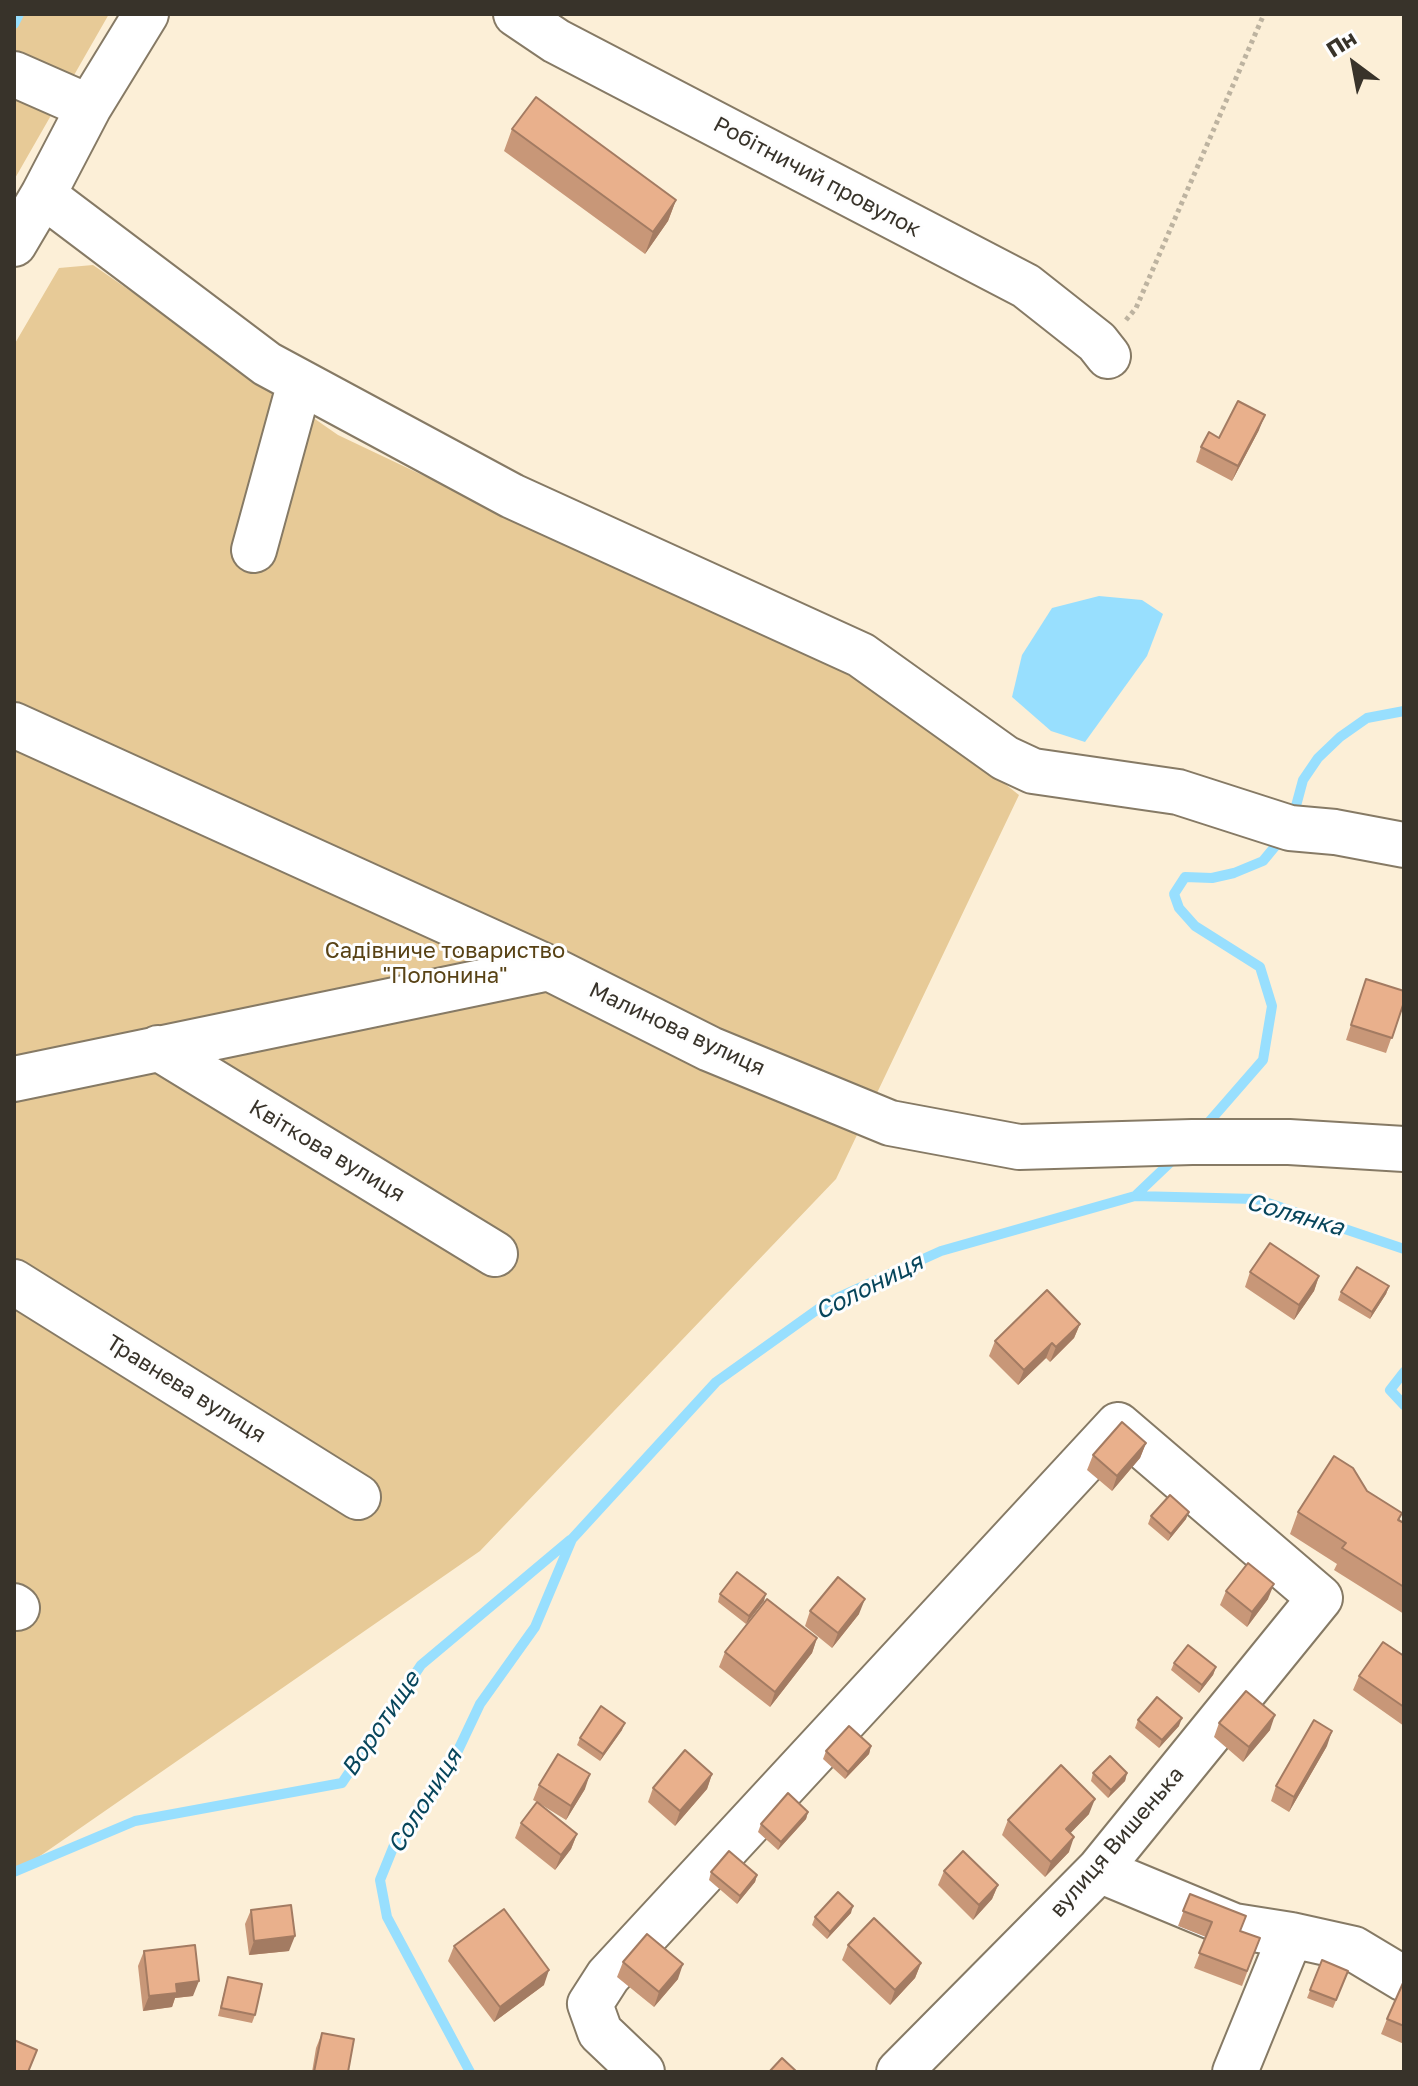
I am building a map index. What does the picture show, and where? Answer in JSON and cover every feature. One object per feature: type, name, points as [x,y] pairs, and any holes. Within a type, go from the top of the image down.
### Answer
[{"type":"street","points":[[14,244],[89,107],[146,14]]},
{"type":"street","name":"Робітничий провулок","points":[[516,14],[556,41],[1026,286],[1103,349]]},
{"type":"street","points":[[14,74],[89,107]]},
{"type":"street","points":[[43,195],[267,364],[512,496],[861,655],[1005,758],[1033,771],[1178,792],[1290,828],[1335,832],[1404,845]]},
{"type":"street","points":[[254,550],[300,382]]},
{"type":"street","name":"Малинова вулиця","points":[[14,725],[549,968],[710,1049],[890,1123],[1019,1147],[1289,1142],[1404,1149]]},
{"type":"street","points":[[14,1079],[549,968]]},
{"type":"street","name":"Квіткова вулиця","points":[[158,1048],[495,1254]]},
{"type":"street","name":"Травнева вулиця","points":[[14,1282],[358,1497]]},
{"type":"street","name":"вулиця Вишенька","points":[[642,2072],[600,2032],[590,2004],[608,1976],[1118,1425],[1320,1598],[1099,1870],[899,2072]]},
{"type":"street","points":[[1099,1870],[1234,1926],[1354,1949],[1404,1979]]},
{"type":"street","points":[[1235,2072],[1291,1935]]},
{"type":"path","points":[[1103,349],[1136,308],[1264,14]]},
{"type":"green space","points":[[14,14],[109,14],[14,180]]},
{"type":"green space","name":"Садівниче товариство \"Полонина\"","points":[[93,265],[338,435],[597,558],[877,683],[1019,795],[836,1179],[480,1551],[14,1874],[14,345],[59,268]]},
{"type":"water","points":[[1099,596],[1142,600],[1163,614],[1147,656],[1085,742],[1051,731],[1012,697],[1022,655],[1052,608]]},
{"type":"building","points":[[536,97],[676,200],[653,232],[512,129]]},
{"type":"building","points":[[1238,401],[1265,415],[1238,466],[1201,447],[1209,432],[1219,438]]},
{"type":"building","points":[[1366,979],[1404,991],[1404,1002],[1392,1038],[1351,1025]]},
{"type":"building","points":[[1270,1243],[1319,1276],[1299,1305],[1250,1272]]},
{"type":"building","points":[[1357,1267],[1389,1286],[1372,1312],[1341,1292]]},
{"type":"building","points":[[1047,1290],[1080,1324],[1056,1347],[1052,1343],[1024,1370],[995,1341]]},
{"type":"building","points":[[1122,1422],[1146,1443],[1117,1476],[1093,1455]]},
{"type":"building","points":[[1334,1456],[1353,1468],[1367,1491],[1402,1513],[1398,1520],[1404,1523],[1404,1587],[1342,1548],[1346,1543],[1298,1512]]},
{"type":"building","points":[[1170,1495],[1189,1512],[1171,1534],[1151,1516]]},
{"type":"building","points":[[1248,1563],[1274,1584],[1252,1612],[1226,1591]]},
{"type":"building","points":[[737,1572],[766,1594],[749,1616],[720,1594]]},
{"type":"building","points":[[838,1577],[865,1599],[838,1633],[810,1611]]},
{"type":"building","points":[[767,1599],[817,1638],[775,1692],[725,1652]]},
{"type":"building","points":[[1383,1642],[1404,1656],[1404,1707],[1359,1676]]},
{"type":"building","points":[[1188,1645],[1216,1667],[1202,1685],[1174,1663]]},
{"type":"building","points":[[1246,1691],[1275,1715],[1249,1747],[1219,1723]]},
{"type":"building","points":[[1157,1697],[1182,1718],[1162,1740],[1138,1720]]},
{"type":"building","points":[[601,1706],[625,1723],[603,1754],[580,1738]]},
{"type":"building","points":[[1314,1720],[1332,1731],[1294,1797],[1276,1786]]},
{"type":"building","points":[[849,1726],[871,1746],[848,1772],[826,1751]]},
{"type":"building","points":[[685,1750],[712,1774],[680,1811],[653,1788]]},
{"type":"building","points":[[558,1754],[590,1774],[571,1806],[539,1785]]},
{"type":"building","points":[[1110,1756],[1127,1773],[1111,1790],[1093,1773]]},
{"type":"building","points":[[1061,1765],[1095,1799],[1066,1829],[1074,1837],[1051,1862],[1008,1820]]},
{"type":"building","points":[[788,1793],[808,1812],[781,1842],[761,1824]]},
{"type":"building","points":[[537,1802],[577,1834],[561,1855],[521,1823]]},
{"type":"building","points":[[729,1851],[757,1875],[740,1896],[711,1872]]},
{"type":"building","points":[[963,1851],[998,1885],[979,1905],[944,1871]]},
{"type":"building","points":[[838,1892],[853,1906],[830,1932],[815,1917]]},
{"type":"building","points":[[1190,1894],[1246,1916],[1240,1931],[1260,1938],[1247,1971],[1199,1953],[1212,1922],[1183,1911]]},
{"type":"building","points":[[291,1905],[295,1936],[254,1941],[251,1910]]},
{"type":"building","points":[[504,1909],[549,1970],[500,2007],[454,1946]]},
{"type":"building","points":[[874,1918],[921,1963],[895,1990],[848,1945]]},
{"type":"building","points":[[647,1934],[683,1964],[659,1992],[623,1962]]},
{"type":"building","points":[[195,1945],[199,1981],[176,1984],[177,1993],[149,1996],[144,1951]]},
{"type":"building","points":[[1322,1960],[1348,1971],[1336,2000],[1310,1990]]},
{"type":"building","points":[[228,1977],[262,1984],[255,2015],[221,2008]]},
{"type":"building","points":[[1404,1984],[1404,2026],[1387,2019]]},
{"type":"building","points":[[322,2033],[354,2039],[348,2072],[314,2072]]},
{"type":"building","points":[[14,2040],[37,2050],[28,2072],[14,2072]]},
{"type":"building","points":[[782,2058],[797,2072],[769,2072]]},
{"type":"waterway","points":[[14,24],[19,14]]},
{"type":"waterway","name":"Солониця","points":[[1293,817],[1303,780],[1318,758],[1367,718],[1404,711]]},
{"type":"waterway","name":"Солониця","points":[[1202,1130],[1263,1060],[1272,1006],[1260,967],[1195,926],[1179,908],[1174,894],[1185,877],[1212,878],[1263,861],[1282,838]]},
{"type":"waterway","name":"Солониця","points":[[470,2072],[387,1917],[380,1880],[395,1843],[444,1780],[480,1704],[535,1627],[572,1539],[716,1382],[828,1302],[941,1251],[1135,1196],[1177,1156]]},
{"type":"waterway","name":"Солянка","points":[[1135,1196],[1256,1199],[1404,1249]]},
{"type":"waterway","name":"Солянка","points":[[1404,1372],[1390,1390],[1404,1405]]},
{"type":"waterway","name":"Воротище","points":[[14,1872],[135,1821],[342,1783],[421,1665],[570,1540]]}]
